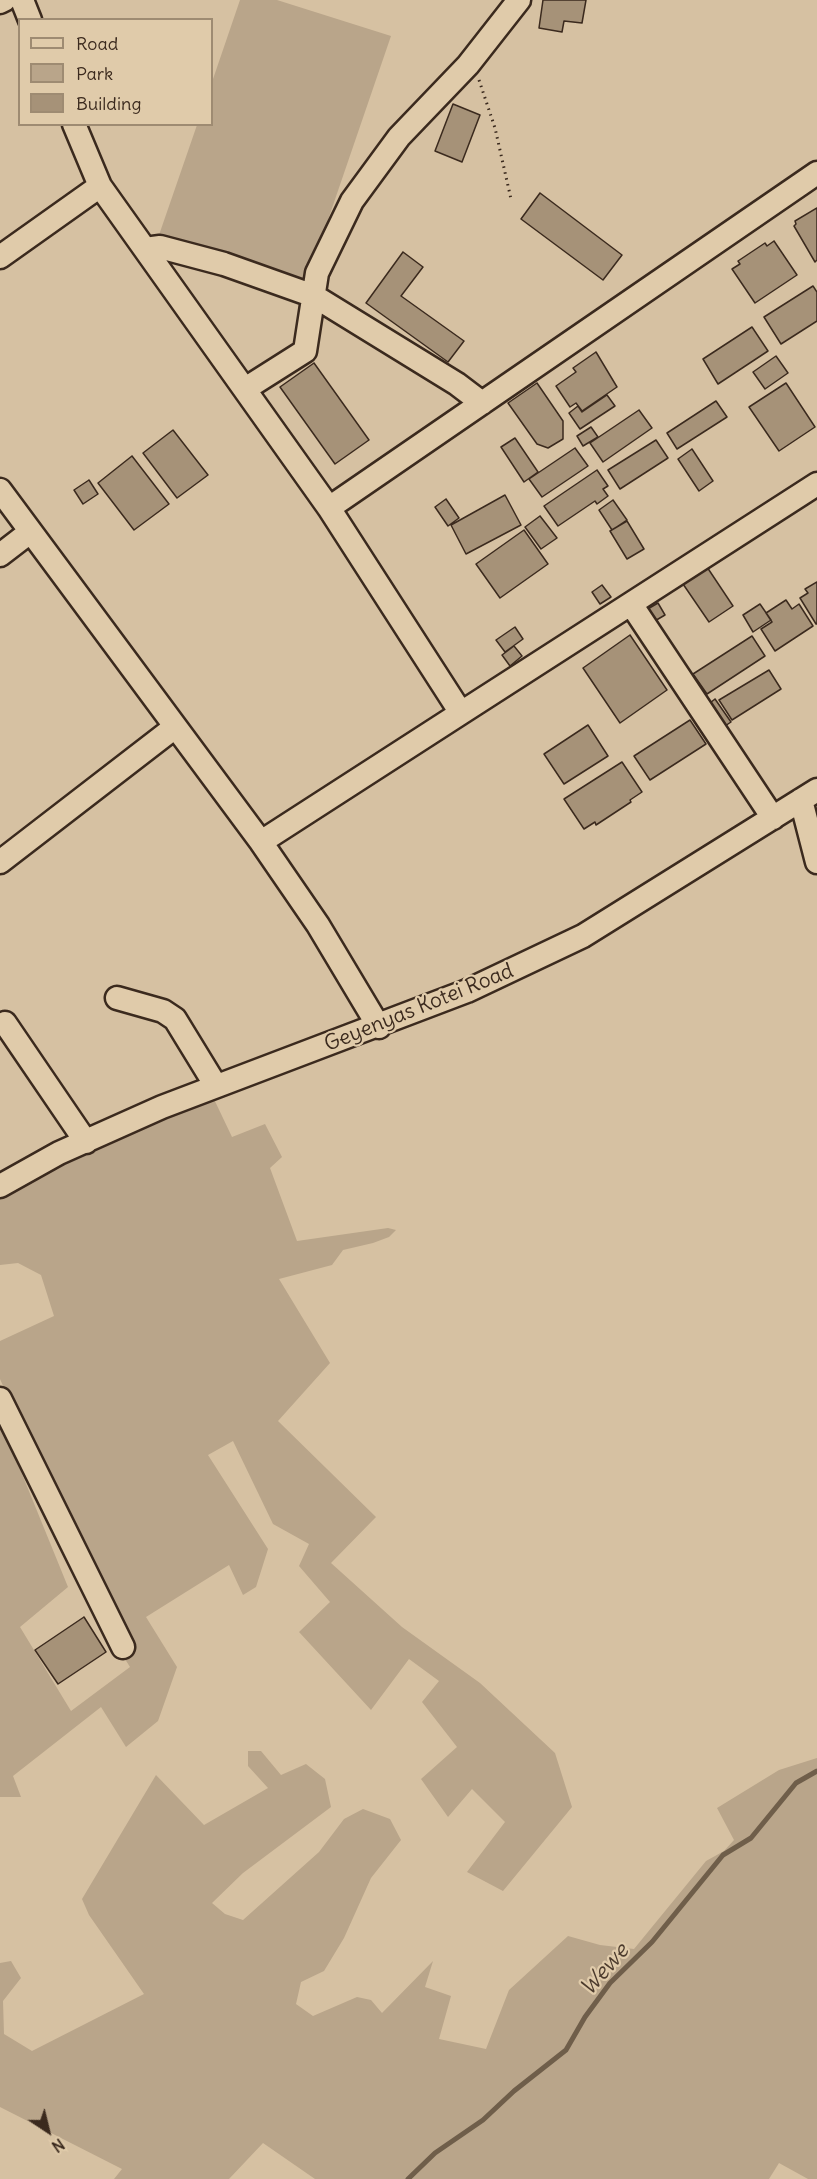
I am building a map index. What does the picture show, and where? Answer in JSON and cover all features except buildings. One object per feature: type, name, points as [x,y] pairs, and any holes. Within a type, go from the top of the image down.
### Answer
[{"type":"street","points":[[22,0],[29,18]]},
{"type":"street","points":[[244,389],[273,374],[305,351],[317,273],[352,201],[399,136],[473,58],[519,0]]},
{"type":"street","points":[[75,126],[100,186],[328,508],[461,713]]},
{"type":"street","points":[[328,508],[817,173]]},
{"type":"street","points":[[0,257],[100,186]]},
{"type":"street","points":[[145,249],[160,247],[224,264],[314,296],[457,384],[482,403]]},
{"type":"street","points":[[261,842],[817,484]]},
{"type":"street","points":[[0,490],[261,842],[318,925],[379,1026]]},
{"type":"street","points":[[0,555],[30,532]]},
{"type":"street","points":[[631,604],[773,818]]},
{"type":"street","points":[[0,862],[175,727]]},
{"type":"street","points":[[809,795],[817,862]]},
{"type":"street","name":"Geyenyas Kotei Road","points":[[0,1186],[86,1142],[162,1107],[467,991],[583,936],[809,795]]},
{"type":"street","points":[[117,998],[163,1011],[175,1019],[216,1086]]},
{"type":"street","points":[[5,1023],[86,1142]]},
{"type":"street","points":[[0,1399],[123,1647]]},
{"type":"path","points":[[473,58],[495,128],[511,199]]},
{"type":"green space","points":[[240,0],[277,0],[391,36],[306,284],[159,235],[197,126],[213,126],[213,79]]},
{"type":"green space","points":[[212,1095],[232,1137],[265,1124],[282,1157],[270,1168],[297,1241],[388,1228],[396,1230],[389,1237],[343,1250],[332,1265],[279,1279],[330,1363],[278,1421],[376,1517],[331,1563],[402,1627],[480,1683],[555,1753],[572,1807],[503,1891],[467,1872],[505,1822],[472,1789],[448,1817],[421,1779],[457,1747],[422,1702],[439,1681],[409,1659],[371,1710],[299,1632],[330,1602],[299,1566],[309,1544],[273,1524],[233,1441],[208,1455],[268,1549],[256,1587],[243,1595],[229,1565],[146,1617],[177,1667],[158,1721],[126,1747],[101,1707],[13,1776],[21,1797],[0,1797],[0,1420],[68,1587],[20,1627],[71,1711],[130,1667],[89,1602],[95,1593],[0,1379],[0,1341],[54,1316],[41,1275],[18,1263],[0,1265],[0,1195],[44,1170]]},
{"type":"green space","points":[[248,1751],[261,1751],[281,1775],[306,1764],[325,1779],[331,1807],[243,1873],[212,1903],[225,1914],[243,1920],[319,1852],[344,1819],[363,1809],[390,1819],[401,1840],[371,1878],[344,1938],[324,1971],[301,1982],[296,2004],[313,2016],[357,1997],[371,2000],[382,2013],[433,1961],[425,1987],[451,1996],[439,2039],[486,2049],[509,1990],[568,1936],[600,1945],[634,1949],[706,1861],[724,1851],[734,1840],[717,1808],[779,1770],[817,1758],[817,2179],[808,2179],[779,2163],[769,2179],[315,2179],[263,2143],[229,2179],[114,2179],[122,2169],[0,2107],[0,1963],[11,1961],[21,1978],[3,2001],[4,2034],[32,2051],[144,1994],[89,1915],[82,1899],[156,1775],[204,1825],[268,1788],[248,1766]]},
{"type":"waterway","name":"Wewe","points":[[408,2179],[435,2153],[483,2120],[514,2091],[566,2050],[585,2017],[610,1983],[652,1942],[723,1855],[751,1838],[796,1783],[817,1771]]}]
